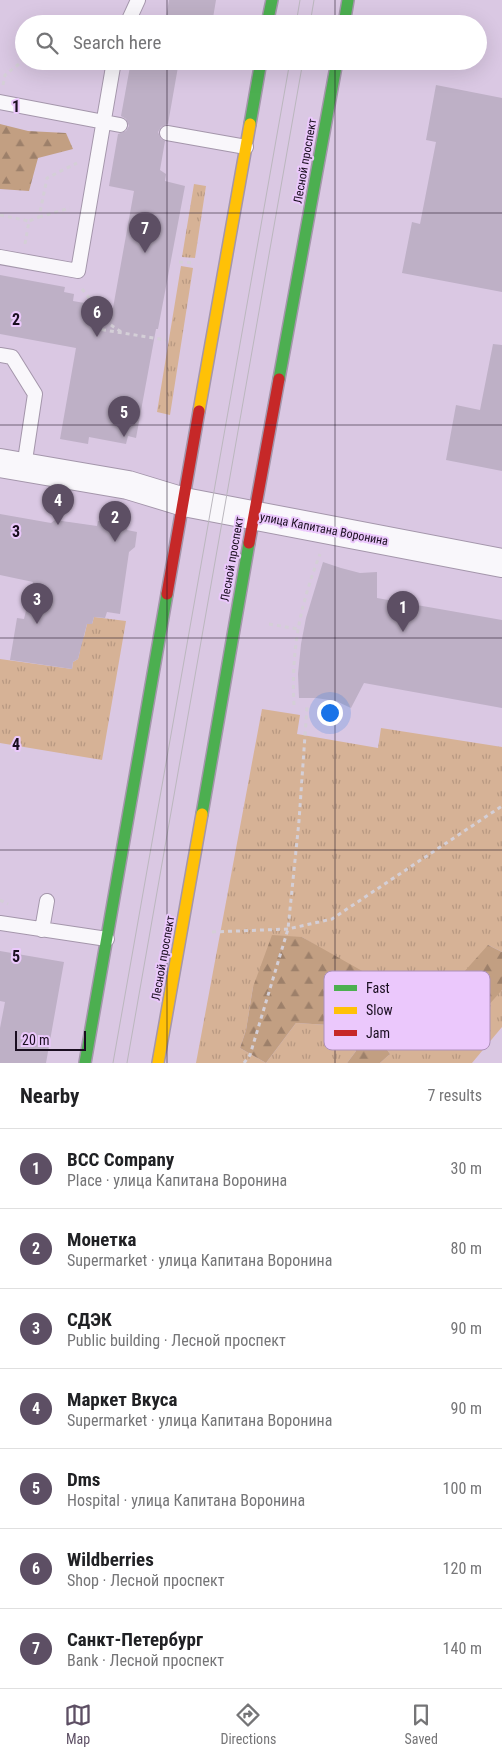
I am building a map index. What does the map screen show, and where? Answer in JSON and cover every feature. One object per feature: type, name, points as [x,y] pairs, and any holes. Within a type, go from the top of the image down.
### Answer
[{"type":"main road","points":[[270,15],[272,0]]},
{"type":"main road","points":[[346,15],[348,0]]},
{"type":"main road","points":[[85,1063],[259,70]]},
{"type":"main road","name":"Лесной проспект","points":[[158,1063],[254,516],[335,70]]},
{"type":"street","name":"улица Капитана Воронина","points":[[12,465],[128,486],[184,502],[224,508],[254,516],[502,563]]},
{"type":"lane","points":[[131,15],[138,0]]},
{"type":"lane","points":[[0,257],[78,272],[113,70]]},
{"type":"lane","points":[[0,102],[120,125]]},
{"type":"lane","points":[[167,133],[246,147]]},
{"type":"lane","points":[[0,355],[12,357],[34,394],[12,465]]},
{"type":"lane","points":[[42,930],[47,901]]},
{"type":"lane","points":[[0,924],[107,939]]},
{"type":"path","points":[[0,102],[5,75],[15,67]]},
{"type":"path","points":[[39,217],[46,178],[98,153]]},
{"type":"path","points":[[0,215],[29,221],[90,202]]},
{"type":"path","points":[[22,261],[29,221]]},
{"type":"path","points":[[179,262],[194,263]]},
{"type":"path","points":[[100,318],[123,333]]},
{"type":"path","points":[[98,333],[98,329],[166,340]]},
{"type":"path","points":[[294,704],[292,675],[300,611],[322,550],[318,549]]},
{"type":"path","points":[[269,624],[298,629]]},
{"type":"path","points":[[244,1063],[250,1056],[288,928],[299,821],[307,707]]},
{"type":"path","points":[[212,932],[288,928],[332,919],[502,806]]},
{"type":"green space","points":[[0,124],[28,131],[66,133],[73,149],[38,158],[29,191],[0,189]]},
{"type":"green space","points":[[194,184],[206,186],[195,258],[182,257]]},
{"type":"green space","points":[[181,266],[193,268],[170,415],[157,412]]},
{"type":"green space","points":[[94,617],[126,621],[102,760],[0,743],[0,659],[72,669],[73,662],[78,659],[80,651],[76,647],[78,637],[84,637],[87,624],[92,624]]},
{"type":"green space","points":[[262,709],[300,715],[297,734],[378,748],[381,728],[502,747],[502,952],[488,945],[500,991],[502,990],[502,1027],[490,1041],[490,971],[327,971],[315,945],[302,937],[253,987],[246,1030],[240,1048],[266,1063],[196,1063]]},
{"type":"green space","points":[[272,935],[302,937],[362,971],[324,971],[324,1025],[296,1023],[266,1063],[240,1048],[246,1030],[253,987]]},
{"type":"green space","points":[[488,945],[502,952],[502,990],[490,1004],[490,971],[465,971]]},
{"type":"green space","points":[[296,1023],[324,1025],[324,1050],[356,1051],[347,1063],[266,1063]]},
{"type":"green space","points":[[387,1050],[483,1050],[472,1063],[380,1063],[390,1054]]},
{"type":"green space","points":[[387,1050],[390,1054],[380,1063],[347,1063],[356,1051]]},
{"type":"building","points":[[169,0],[216,0],[214,15],[166,15]]},
{"type":"building","points":[[129,70],[177,70],[168,124],[161,127],[158,132],[161,139],[165,141],[160,170],[166,174],[165,181],[185,186],[136,438],[128,436],[126,444],[89,437],[88,444],[60,439],[76,348],[0,334],[0,275],[65,287],[64,292],[74,294],[73,301],[113,308],[134,191],[109,186],[118,134],[126,131],[129,126],[126,119],[121,116]]},
{"type":"building","points":[[436,85],[502,98],[502,292],[402,273],[412,222],[420,224],[436,142],[426,140]]},
{"type":"building","points":[[493,344],[502,345],[502,471],[446,460],[456,405],[480,410]]},
{"type":"building","points":[[0,514],[51,523],[55,520],[97,526],[98,521],[128,525],[127,530],[137,532],[135,547],[129,552],[120,614],[107,612],[105,618],[94,617],[92,624],[87,624],[78,659],[73,662],[72,669],[10,660],[17,618],[24,619],[33,582],[0,575]]},
{"type":"building","points":[[323,562],[360,573],[377,572],[377,598],[502,620],[502,708],[364,683],[351,708],[336,701],[299,698],[298,674],[301,644],[306,618]]},
{"type":"building","points":[[0,951],[64,962],[46,1063],[0,1063],[0,1028],[5,1002],[0,1001]]},
{"type":"tram line","points":[[298,15],[300,0]]},
{"type":"tram line","points":[[312,15],[314,0]]},
{"type":"tram line","points":[[113,1063],[288,70]]},
{"type":"tram line","points":[[127,1063],[301,70]]},
{"type":"traffic: fast","points":[[269,15],[272,0]]},
{"type":"traffic: fast","points":[[346,15],[348,0]]},
{"type":"traffic: fast","points":[[250,124],[259,70]]},
{"type":"traffic: fast","points":[[279,379],[335,70]]},
{"type":"traffic: fast","points":[[202,814],[249,543]]},
{"type":"traffic: fast","points":[[85,1063],[167,594]]},
{"type":"traffic: slow","points":[[199,411],[250,124]]},
{"type":"traffic: slow","points":[[158,1063],[202,814]]},
{"type":"traffic: jam","points":[[249,543],[279,379]]},
{"type":"traffic: jam","points":[[167,594],[199,411]]},
{"type":"place","name":"Санкт-Петербург","points":[[145,253]]},
{"type":"place","name":"Wildberries","points":[[97,337]]},
{"type":"place","name":"Dms","points":[[124,437]]},
{"type":"place","name":"Маркет Вкуса","points":[[58,525]]},
{"type":"place","name":"Монетка","points":[[115,542]]},
{"type":"place","name":"СДЭК","points":[[37,624]]},
{"type":"place","name":"BCC Company","points":[[403,632]]}]
